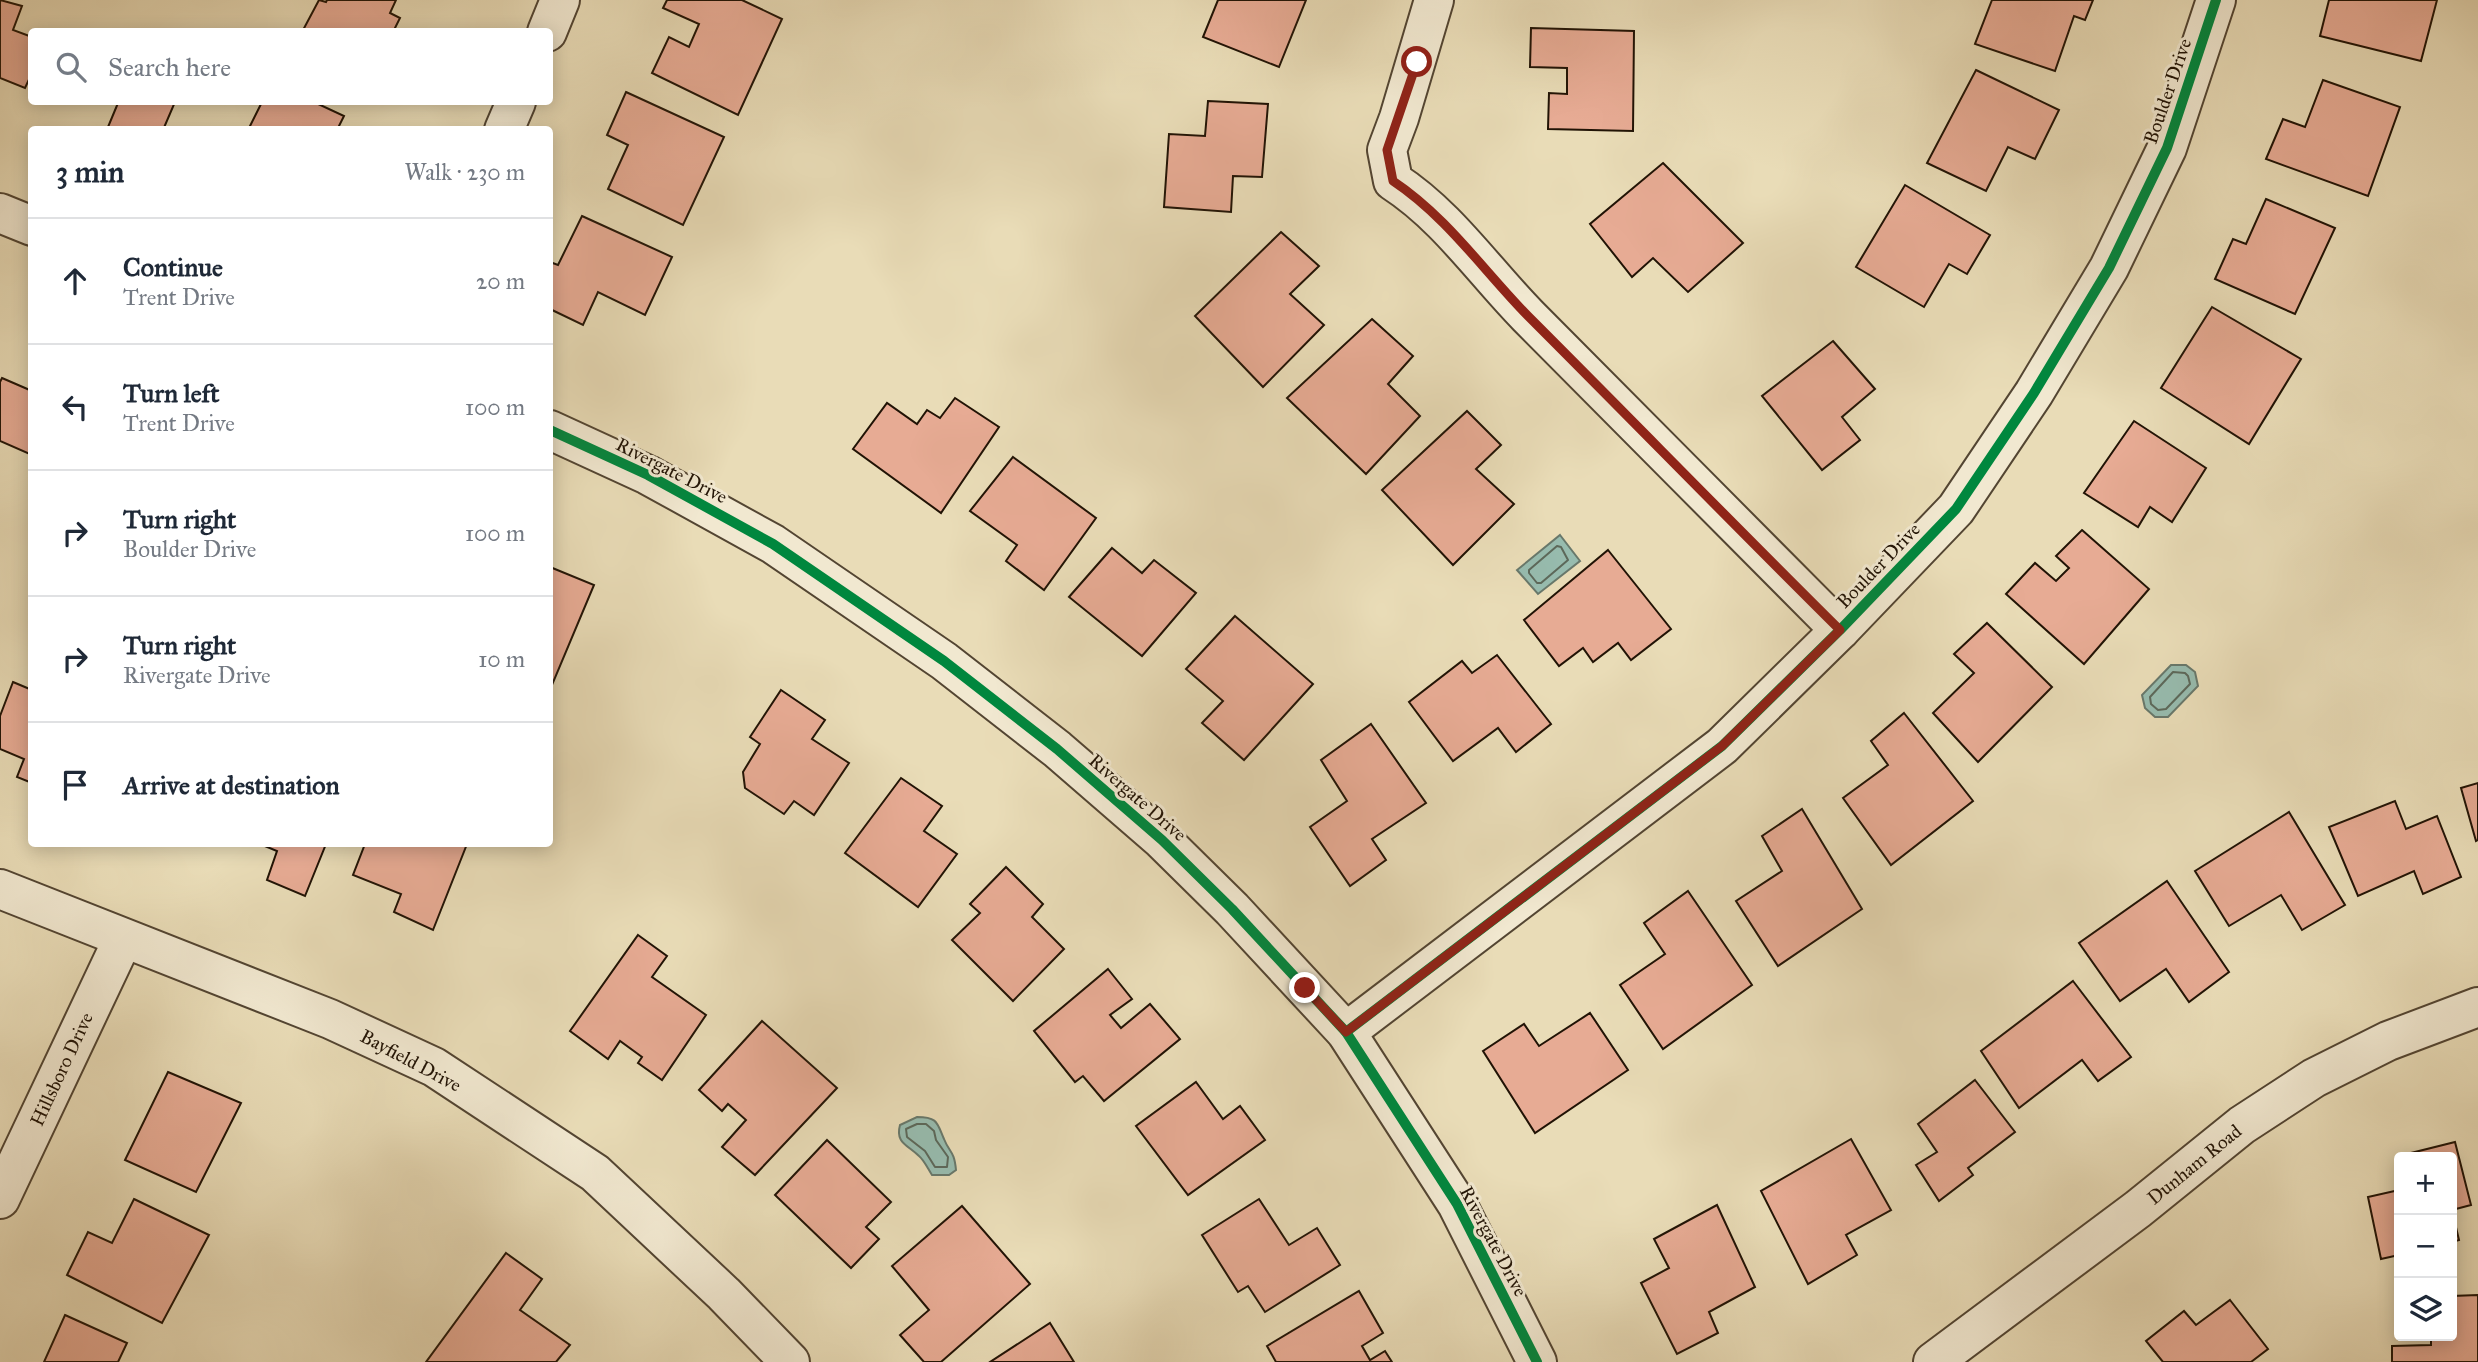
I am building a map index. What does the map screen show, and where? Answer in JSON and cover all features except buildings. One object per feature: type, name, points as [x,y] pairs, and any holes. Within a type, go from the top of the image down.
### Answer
[{"type":"street","points":[[549,28],[560,0]]},
{"type":"street","points":[[1434,0],[1387,150],[1393,181],[1417,197],[1462,241],[1517,304],[1840,630]]},
{"type":"street","name":"Boulder Drive","points":[[1346,1032],[1722,746],[1840,630],[1955,509],[2034,393],[2103,279],[2167,148],[2216,0]]},
{"type":"street","points":[[506,126],[515,105]]},
{"type":"street","points":[[0,213],[28,224]]},
{"type":"street","name":"Rivergate Drive","points":[[553,431],[648,475],[774,544],[944,661],[1057,749],[1162,839],[1232,909],[1346,1032],[1457,1204],[1537,1362]]},
{"type":"street","name":"Bayfield Drive","points":[[0,889],[330,1019],[434,1067],[594,1173],[724,1294],[790,1362]]},
{"type":"street","name":"Hillsboro Drive","points":[[0,1199],[123,939]]},
{"type":"street","name":"Dunham Road","points":[[1933,1362],[2138,1209],[2252,1118],[2314,1078],[2376,1047],[2478,1007]]},
{"type":"water","points":[[1560,535],[1580,561],[1538,594],[1517,570]]},
{"type":"water","points":[[2171,665],[2186,665],[2195,672],[2198,686],[2168,717],[2155,717],[2145,708],[2142,695]]},
{"type":"water","points":[[917,1117],[929,1118],[938,1125],[954,1159],[956,1170],[949,1175],[932,1175],[921,1158],[901,1140],[900,1125]]},
{"type":"cycle path","points":[[1346,1032],[1722,746],[1840,630],[1956,509],[2034,393],[2109,268],[2167,148],[2216,0]]},
{"type":"cycle path","points":[[553,431],[648,475],[773,544],[944,661],[1057,749],[1162,840],[1232,909],[1346,1032],[1457,1204],[1537,1362]]},
{"type":"route","points":[[1305,988],[1346,1032],[1722,746],[1840,630],[1517,304],[1462,241],[1417,197],[1393,181],[1387,150],[1417,62]]}]
